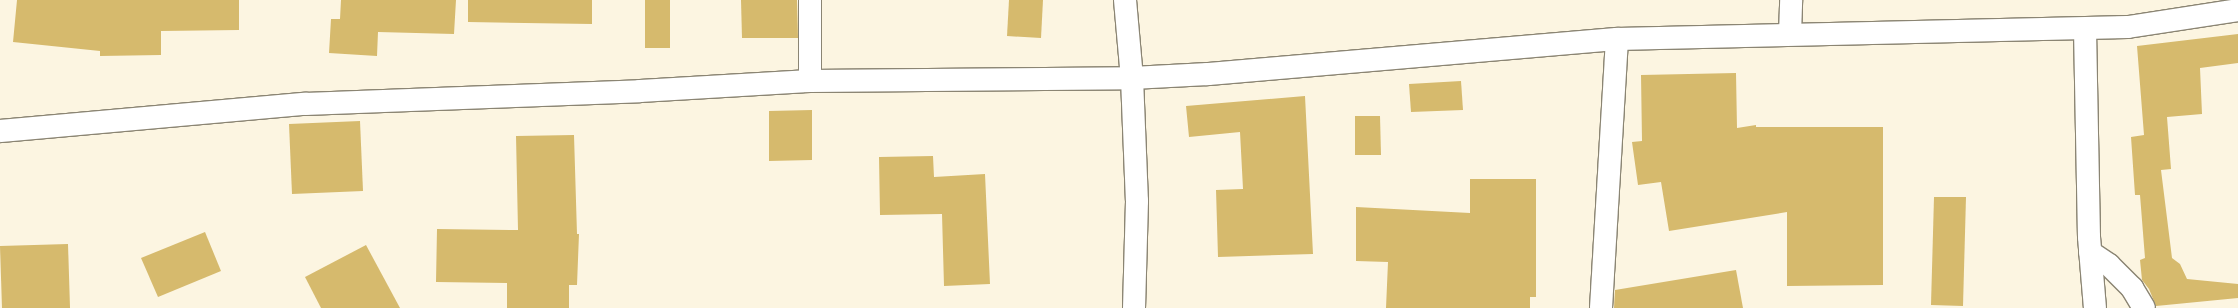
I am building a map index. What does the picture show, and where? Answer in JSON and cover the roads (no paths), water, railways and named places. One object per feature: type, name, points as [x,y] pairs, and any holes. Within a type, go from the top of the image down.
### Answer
[{"type":"street","points":[[810,0],[810,81]]},
{"type":"street","points":[[1124,0],[1132,78],[1136,201],[1134,308]]},
{"type":"street","points":[[1790,0],[1790,34]]},
{"type":"street","points":[[0,131],[305,104],[640,91],[810,81],[1132,78],[1208,74],[1617,39],[2128,27],[2238,10]]},
{"type":"street","points":[[2085,29],[2090,252],[2095,308]]},
{"type":"street","points":[[1600,308],[1617,39]]},
{"type":"street","points":[[2090,252],[2109,265],[2132,288],[2144,308]]}]
